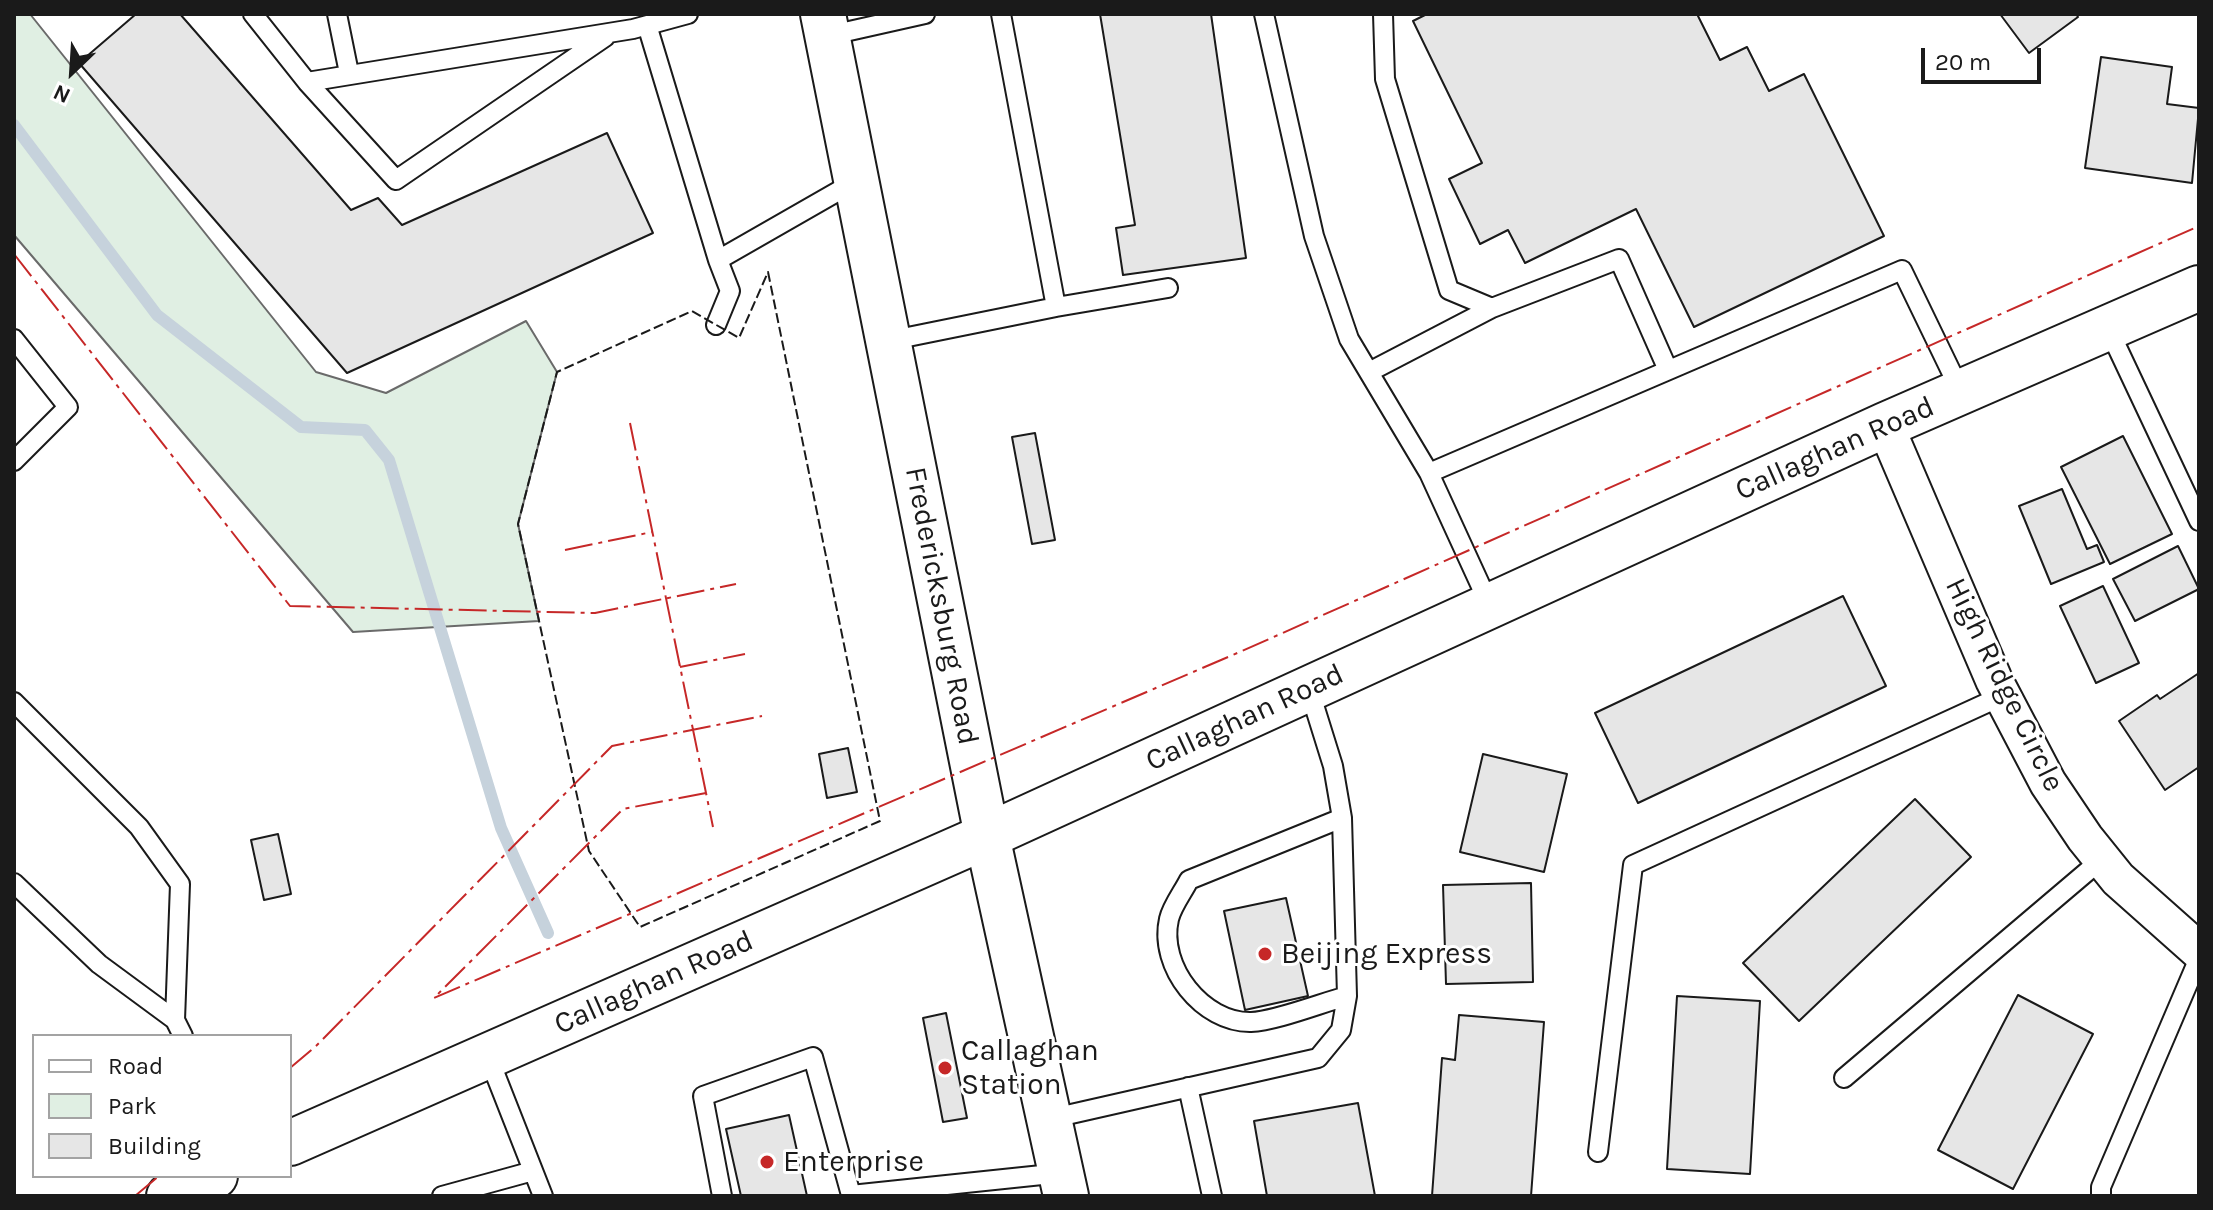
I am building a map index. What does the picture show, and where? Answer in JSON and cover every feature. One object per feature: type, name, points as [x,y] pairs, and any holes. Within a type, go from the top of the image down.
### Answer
[{"type":"main road","name":"Fredericksburg Road","points":[[825,25],[987,836],[1063,1185]]},
{"type":"main road","name":"Callaghan Road","points":[[292,1142],[987,836],[1885,425],[2199,288]]},
{"type":"main road","points":[[169,1196],[210,1178]]},
{"type":"street","name":"High Ridge Circle","points":[[1885,425],[2002,696],[2048,783],[2118,879],[2199,951]]},
{"type":"lane","points":[[253,14],[307,82],[396,180],[611,32]]},
{"type":"lane","points":[[337,14],[349,73]]},
{"type":"lane","points":[[307,82],[611,32],[688,14]]},
{"type":"lane","points":[[825,25],[925,14]]},
{"type":"lane","points":[[1001,14],[1056,307]]},
{"type":"lane","points":[[1264,14],[1314,236],[1349,339],[1429,473],[1490,606]]},
{"type":"lane","points":[[1383,14],[1385,79],[1449,290],[1492,308]]},
{"type":"lane","points":[[647,25],[730,291],[716,325]]},
{"type":"lane","points":[[718,260],[856,181]]},
{"type":"lane","points":[[1369,372],[1492,308],[1619,259],[1668,370]]},
{"type":"lane","points":[[1429,473],[1902,270],[1961,392]]},
{"type":"lane","points":[[888,341],[1168,288]]},
{"type":"lane","points":[[2108,328],[2199,521]]},
{"type":"lane","points":[[14,339],[68,407],[14,461]]},
{"type":"lane","points":[[1049,1119],[1318,1058],[1341,1030],[1347,996],[1342,818],[1333,766],[1309,689]]},
{"type":"lane","points":[[1598,1152],[1633,865],[2002,696]]},
{"type":"lane","points":[[14,702],[139,827],[180,884],[179,1028]]},
{"type":"lane","points":[[1342,818],[1189,880],[1169,919],[1170,948],[1177,974],[1207,1010],[1250,1022],[1347,996]]},
{"type":"lane","points":[[1844,1078],[2102,859]]},
{"type":"lane","points":[[14,883],[99,964],[179,1028]]},
{"type":"lane","points":[[2101,1196],[2101,1187],[2199,958]]},
{"type":"lane","points":[[488,1056],[543,1196]]},
{"type":"lane","points":[[722,1196],[703,1096],[813,1057],[851,1196],[1063,1185]]},
{"type":"lane","points":[[1188,1087],[1212,1196]]},
{"type":"lane","points":[[442,1196],[533,1171]]},
{"type":"green space","points":[[14,14],[30,14],[316,372],[386,393],[526,321],[557,372],[518,524],[539,621],[353,632],[14,235]]},
{"type":"building","points":[[136,14],[180,14],[351,210],[378,198],[402,225],[607,133],[653,233],[347,373],[79,63]]},
{"type":"building","points":[[1100,14],[1211,14],[1246,258],[1123,275],[1116,228],[1135,225]]},
{"type":"building","points":[[1427,14],[1697,14],[1720,60],[1747,47],[1769,91],[1804,74],[1884,236],[1694,327],[1636,209],[1525,263],[1508,230],[1480,244],[1449,179],[1482,163],[1413,21]]},
{"type":"building","points":[[2000,14],[2076,14],[2078,17],[2029,53]]},
{"type":"building","points":[[2101,57],[2172,67],[2167,104],[2199,108],[2192,183],[2085,168]]},
{"type":"building","points":[[1035,433],[1055,540],[1032,544],[1012,437]]},
{"type":"building","points":[[2123,436],[2172,534],[2110,564],[2061,467]]},
{"type":"building","points":[[2062,489],[2087,549],[2097,545],[2104,562],[2051,584],[2019,506]]},
{"type":"building","points":[[2178,546],[2199,589],[2135,621],[2113,579]]},
{"type":"building","points":[[2103,586],[2139,663],[2096,683],[2060,606]]},
{"type":"building","points":[[1843,596],[1886,686],[1638,803],[1595,713]]},
{"type":"building","points":[[2199,673],[2199,767],[2165,790],[2119,721],[2157,695],[2160,699]]},
{"type":"building","points":[[848,748],[857,792],[827,798],[819,754]]},
{"type":"building","points":[[1483,754],[1567,774],[1544,872],[1460,852]]},
{"type":"building","points":[[1915,799],[1971,857],[1799,1021],[1743,963]]},
{"type":"building","points":[[278,834],[291,894],[264,900],[251,840]]},
{"type":"building","points":[[1531,883],[1533,982],[1446,984],[1443,885]]},
{"type":"building","name":"Beijing Express","points":[[1286,898],[1308,996],[1245,1010],[1224,911]]},
{"type":"building","points":[[2018,995],[2093,1034],[2013,1189],[1938,1150]]},
{"type":"building","points":[[1677,996],[1760,1001],[1750,1174],[1667,1169]]},
{"type":"building","name":"Callaghan Station","points":[[946,1013],[967,1118],[943,1122],[923,1018]]},
{"type":"building","points":[[1459,1015],[1544,1022],[1531,1196],[1432,1196],[1442,1058],[1455,1060]]},
{"type":"building","points":[[1358,1103],[1375,1196],[1267,1196],[1254,1121]]},
{"type":"building","name":"Enterprise","points":[[789,1115],[807,1196],[741,1196],[726,1129]]},
{"type":"waterway","points":[[14,125],[157,315],[301,427],[365,430],[389,460],[501,828],[548,933]]},
{"type":"fence","points":[[768,272],[880,821],[640,927],[589,851],[518,524],[557,372],[692,311],[739,338],[768,272]]},
{"type":"power","points":[[706,793],[623,809],[434,998],[1242,651],[2199,226]]},
{"type":"power","points":[[14,254],[290,606],[595,613],[736,584]]},
{"type":"power","points":[[630,423],[713,827]]},
{"type":"power","points":[[565,550],[652,532]]},
{"type":"power","points":[[680,667],[745,654]]},
{"type":"power","points":[[292,1066],[316,1046],[612,746],[762,716]]},
{"type":"power","points":[[135,1196],[157,1178]]},
{"type":"place","name":"Beijing Express","points":[[1265,954]]},
{"type":"place","name":"Callaghan Station","points":[[945,1068]]},
{"type":"place","name":"Enterprise","points":[[767,1162]]}]
